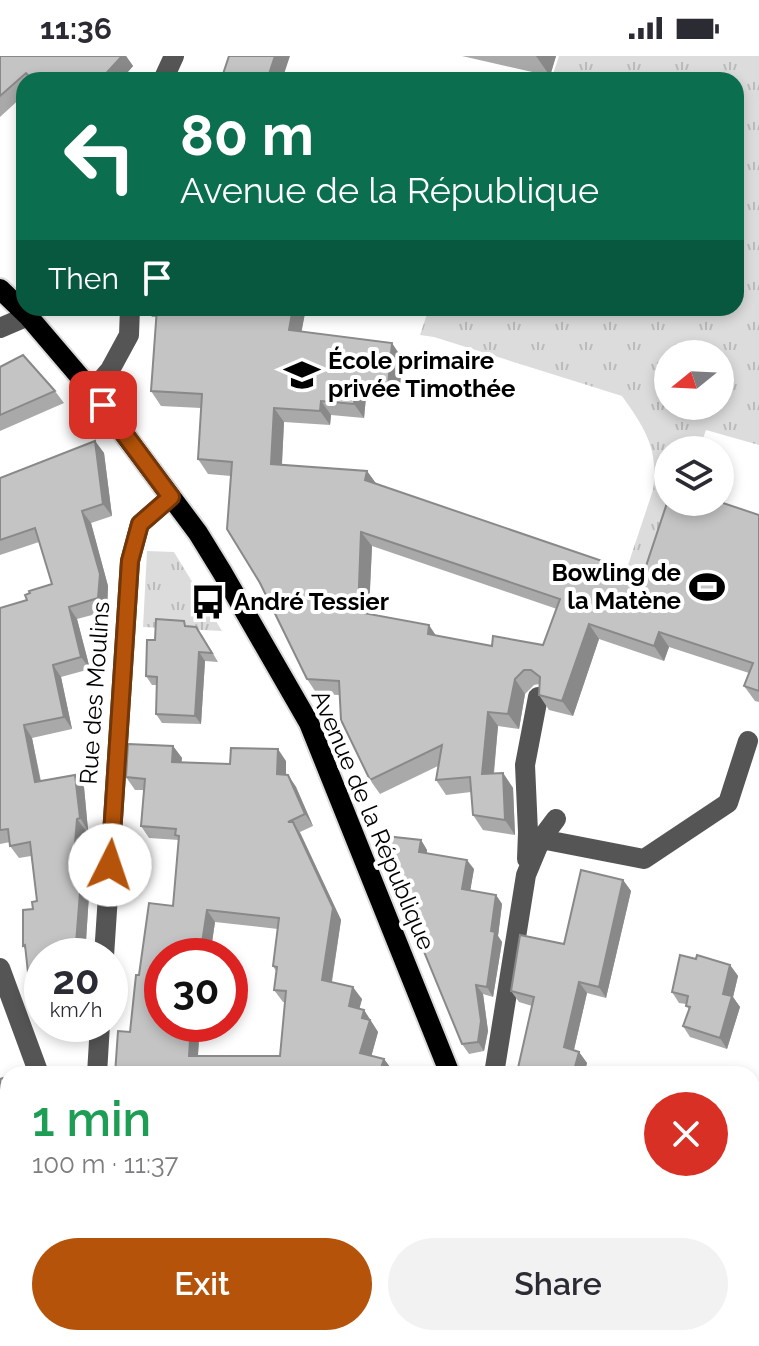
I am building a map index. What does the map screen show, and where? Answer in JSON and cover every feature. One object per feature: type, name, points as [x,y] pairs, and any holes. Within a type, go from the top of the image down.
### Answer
[{"type":"main road","name":"Avenue de la République","points":[[0,289],[16,304]]},
{"type":"main road","name":"Avenue de la République","points":[[28,316],[92,391],[171,497],[222,572],[309,723],[447,1066]]},
{"type":"street","points":[[0,328],[28,316]]},
{"type":"street","points":[[92,391],[110,370],[129,335],[130,316]]},
{"type":"street","name":"Rue des Moulins","points":[[105,938],[130,561],[140,524],[171,497]]},
{"type":"street","points":[[495,1066],[526,875],[525,765],[538,697]]},
{"type":"street","points":[[541,839],[644,859],[728,803],[748,741]]},
{"type":"street","points":[[526,875],[541,839],[556,819]]},
{"type":"street","points":[[0,968],[36,1066]]},
{"type":"street","points":[[97,1066],[99,1042]]},
{"type":"green space","points":[[559,56],[759,56],[759,445],[706,430],[704,436],[654,436],[654,463],[643,429],[622,396],[420,335],[426,316],[744,316],[744,72],[554,72]]},
{"type":"green space","points":[[654,476],[654,516],[665,516],[635,635],[608,625],[653,490]]},
{"type":"green space","points":[[147,551],[174,552],[222,631],[143,627]]},
{"type":"building","points":[[0,56],[122,56],[107,72],[16,72],[16,82],[0,96]]},
{"type":"building","points":[[229,56],[275,56],[270,72],[224,72]]},
{"type":"building","points":[[156,316],[292,316],[289,330],[392,343],[388,385],[356,383],[354,404],[321,401],[320,411],[274,408],[271,464],[367,471],[365,480],[643,575],[663,516],[734,516],[734,507],[759,515],[759,691],[744,686],[753,663],[659,632],[654,646],[589,624],[562,701],[539,695],[540,677],[531,670],[524,670],[515,679],[508,714],[488,712],[482,774],[503,773],[505,820],[473,815],[470,777],[436,780],[442,745],[370,780],[341,720],[339,681],[307,679],[260,583],[227,529],[232,462],[198,459],[202,394],[151,391]],"holes":[[[361,532],[560,599],[543,645],[493,636],[492,646],[428,634],[429,625],[358,612]]]},
{"type":"building","points":[[23,355],[55,391],[0,415],[0,367]]},
{"type":"building","points":[[95,441],[103,504],[82,511],[100,574],[98,598],[69,607],[81,657],[53,665],[64,717],[24,725],[35,782],[75,775],[80,818],[77,819],[73,868],[82,867],[76,938],[24,938],[23,946],[23,910],[33,909],[32,902],[37,901],[30,842],[10,846],[8,829],[0,830],[0,608],[27,600],[25,595],[29,591],[52,584],[35,528],[0,540],[0,478]]},
{"type":"building","points":[[156,619],[184,621],[185,626],[196,627],[212,653],[199,652],[195,716],[156,714],[157,677],[146,676],[147,640],[155,640]]},
{"type":"building","points":[[128,744],[173,746],[172,762],[230,764],[231,748],[278,749],[277,774],[288,775],[305,814],[288,822],[293,822],[333,908],[322,980],[353,987],[349,1006],[364,1010],[362,1018],[370,1020],[360,1053],[384,1059],[382,1066],[116,1066],[117,1042],[128,1042],[144,939],[144,1042],[190,1042],[189,1056],[280,1056],[286,991],[274,990],[277,967],[273,966],[279,918],[207,910],[203,938],[144,938],[149,903],[173,906],[179,836],[175,835],[176,829],[141,826],[145,779],[126,777]]},
{"type":"building","points":[[376,835],[421,840],[419,852],[467,860],[462,889],[496,895],[491,931],[495,932],[487,987],[476,985],[481,1021],[478,1042],[462,1044]]},
{"type":"building","points":[[581,870],[623,880],[599,987],[579,982],[564,1047],[579,1052],[575,1066],[518,1066],[534,997],[511,991],[520,935],[564,944]]},
{"type":"building","points":[[680,955],[696,959],[697,955],[730,965],[723,994],[732,996],[720,1038],[683,1026],[690,1007],[686,1006],[688,996],[672,992]]},
{"type":"place","name":"École primaire privée Timothée","points":[[302,375]]},
{"type":"place","name":"Bowling de la Matène","points":[[707,587]]},
{"type":"place","name":"André Tessier","points":[[208,602]]},
{"type":"route","points":[[103,405],[171,497],[140,524],[130,561],[110,865]]}]
